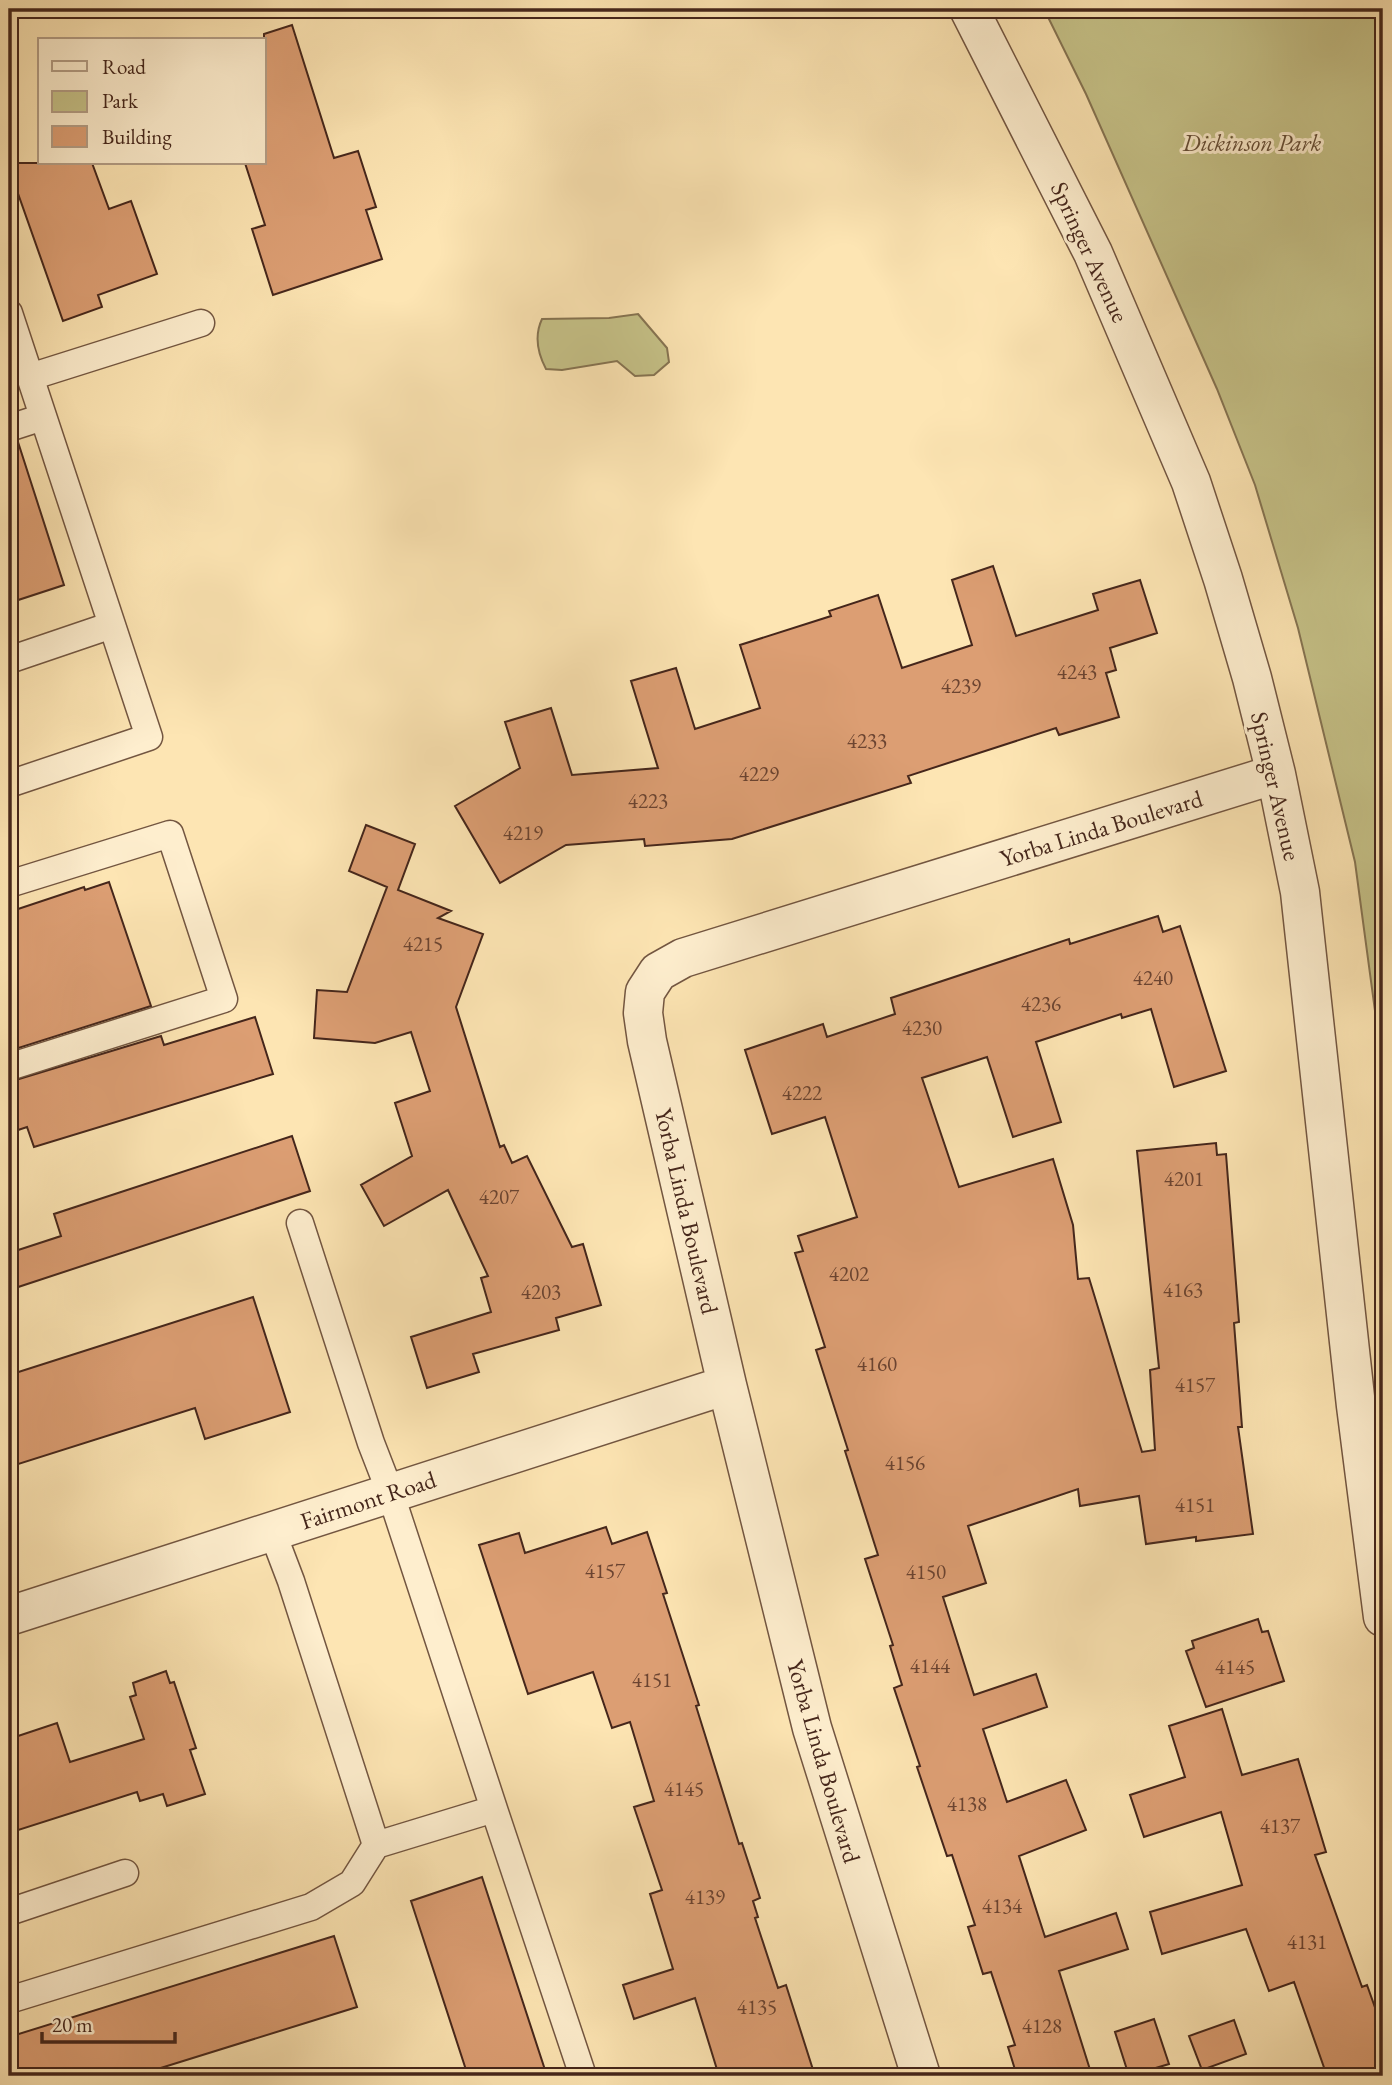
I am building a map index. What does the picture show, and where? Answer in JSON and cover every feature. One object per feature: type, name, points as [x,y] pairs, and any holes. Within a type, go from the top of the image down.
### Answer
[{"type":"street","name":"Springer Avenue","points":[[969,9],[1093,253],[1191,482],[1223,579],[1276,774],[1300,892],[1356,1406],[1383,1617]]},
{"type":"street","name":"Yorba Linda Boulevard","points":[[921,2076],[811,1728],[727,1385],[648,1041],[643,1013],[645,992],[658,972],[683,958],[1276,774]]},
{"type":"street","name":"Fairmont Road","points":[[9,1616],[727,1385]]},
{"type":"lane","points":[[9,313],[149,737],[9,784]]},
{"type":"lane","points":[[30,377],[201,323]]},
{"type":"lane","points":[[9,428],[43,416]]},
{"type":"lane","points":[[9,660],[112,625]]},
{"type":"lane","points":[[9,884],[170,834],[224,999],[9,1067]]},
{"type":"lane","points":[[300,1223],[583,2076]]},
{"type":"lane","points":[[272,1531],[291,1581],[376,1845]]},
{"type":"lane","points":[[9,2000],[311,1907],[352,1882],[376,1845],[494,1809]]},
{"type":"lane","points":[[9,1912],[125,1873]]},
{"type":"green space","name":"Dickinson Park","points":[[1044,9],[1383,9],[1382,1063],[1355,862],[1298,628],[1255,485],[1217,389],[1086,94]]},
{"type":"green space","points":[[638,314],[667,348],[669,362],[654,375],[635,376],[617,361],[562,370],[546,369],[538,344],[542,319],[609,318]]},
{"type":"building","points":[[292,25],[334,158],[358,151],[376,207],[366,210],[382,259],[273,295],[252,229],[265,225],[245,164],[266,164],[264,34]]},
{"type":"building","points":[[9,163],[92,164],[109,209],[131,201],[157,274],[98,295],[102,307],[63,321]]},
{"type":"building","points":[[18,442],[64,585],[9,603],[9,443]]},
{"type":"building","points":[[993,566],[1016,636],[1098,610],[1093,594],[1140,580],[1157,633],[1110,648],[1116,670],[1106,673],[1119,717],[1059,735],[1056,728],[908,776],[911,783],[732,839],[645,846],[644,839],[566,845],[500,883],[455,806],[520,768],[505,722],[551,708],[572,775],[658,768],[631,681],[676,668],[695,729],[760,708],[740,645],[831,616],[829,611],[878,595],[902,668],[972,645],[952,580]]},
{"type":"building","points":[[366,825],[415,844],[398,890],[451,911],[438,918],[483,934],[456,1007],[500,1147],[504,1145],[512,1163],[527,1156],[572,1247],[583,1244],[601,1305],[556,1318],[559,1330],[473,1354],[479,1372],[427,1388],[411,1337],[491,1312],[481,1278],[488,1276],[448,1190],[384,1226],[361,1185],[412,1156],[395,1103],[430,1091],[411,1032],[375,1043],[314,1038],[317,990],[347,992],[387,887],[349,871]]},
{"type":"building","points":[[109,882],[151,1006],[9,1051],[9,912],[84,887],[85,890]]},
{"type":"building","points":[[1158,916],[1163,932],[1180,926],[1226,1071],[1174,1087],[1151,1009],[1122,1018],[1121,1014],[1036,1042],[1061,1122],[1013,1137],[987,1057],[922,1078],[959,1187],[1053,1159],[1073,1225],[1078,1279],[1089,1278],[1142,1452],[1155,1450],[1150,1370],[1159,1368],[1137,1151],[1216,1143],[1217,1155],[1226,1154],[1239,1322],[1234,1323],[1242,1427],[1238,1427],[1253,1534],[1196,1541],[1196,1537],[1146,1544],[1139,1496],[1080,1506],[1078,1489],[968,1526],[986,1583],[943,1597],[974,1695],[1036,1674],[1047,1707],[983,1729],[1007,1802],[1066,1780],[1086,1830],[1019,1856],[1045,1937],[1116,1913],[1128,1949],[1059,1971],[1092,2076],[1017,2076],[1008,2047],[1015,2045],[991,1972],[983,1974],[968,1927],[975,1925],[952,1855],[947,1856],[894,1688],[902,1685],[890,1646],[893,1645],[865,1559],[878,1555],[816,1350],[825,1347],[795,1253],[803,1251],[798,1236],[857,1217],[825,1117],[772,1134],[745,1050],[823,1024],[827,1037],[895,1014],[891,998],[1069,939],[1070,944]]},
{"type":"building","points":[[255,1017],[273,1074],[34,1147],[27,1127],[9,1133],[9,1082],[161,1036],[164,1045]]},
{"type":"building","points":[[292,1136],[310,1191],[9,1290],[9,1253],[61,1236],[54,1214]]},
{"type":"building","points":[[253,1297],[290,1412],[205,1439],[195,1408],[9,1467],[9,1375]]},
{"type":"building","points":[[606,1527],[612,1544],[647,1532],[667,1593],[663,1594],[699,1705],[696,1706],[739,1844],[742,1843],[760,1898],[753,1901],[758,1917],[755,1918],[778,1988],[786,1985],[815,2076],[719,2076],[695,1998],[634,2019],[623,1985],[673,1969],[650,1894],[662,1890],[634,1807],[654,1801],[630,1722],[612,1728],[593,1672],[528,1694],[479,1545],[519,1533],[525,1553]]},
{"type":"building","points":[[1258,1619],[1262,1632],[1268,1631],[1284,1681],[1206,1707],[1186,1651],[1194,1648],[1192,1641]]},
{"type":"building","points":[[166,1671],[170,1683],[174,1682],[196,1748],[190,1750],[205,1794],[167,1806],[163,1794],[140,1801],[137,1792],[9,1833],[9,1739],[57,1723],[70,1762],[144,1739],[130,1697],[136,1695],[133,1683]]},
{"type":"building","points":[[1222,1709],[1242,1775],[1298,1759],[1326,1852],[1315,1855],[1362,1987],[1367,1985],[1383,2030],[1383,2076],[1327,2076],[1294,1982],[1269,1991],[1246,1929],[1162,1954],[1150,1912],[1242,1885],[1221,1812],[1144,1837],[1130,1795],[1185,1777],[1169,1726]]},
{"type":"building","points":[[482,1877],[547,2076],[468,2076],[411,1901]]},
{"type":"building","points":[[334,1936],[357,2007],[135,2076],[9,2076],[9,2037]]},
{"type":"building","points":[[1154,2019],[1169,2064],[1129,2076],[1115,2032]]},
{"type":"building","points":[[1234,2020],[1246,2054],[1202,2070],[1189,2036]]}]
